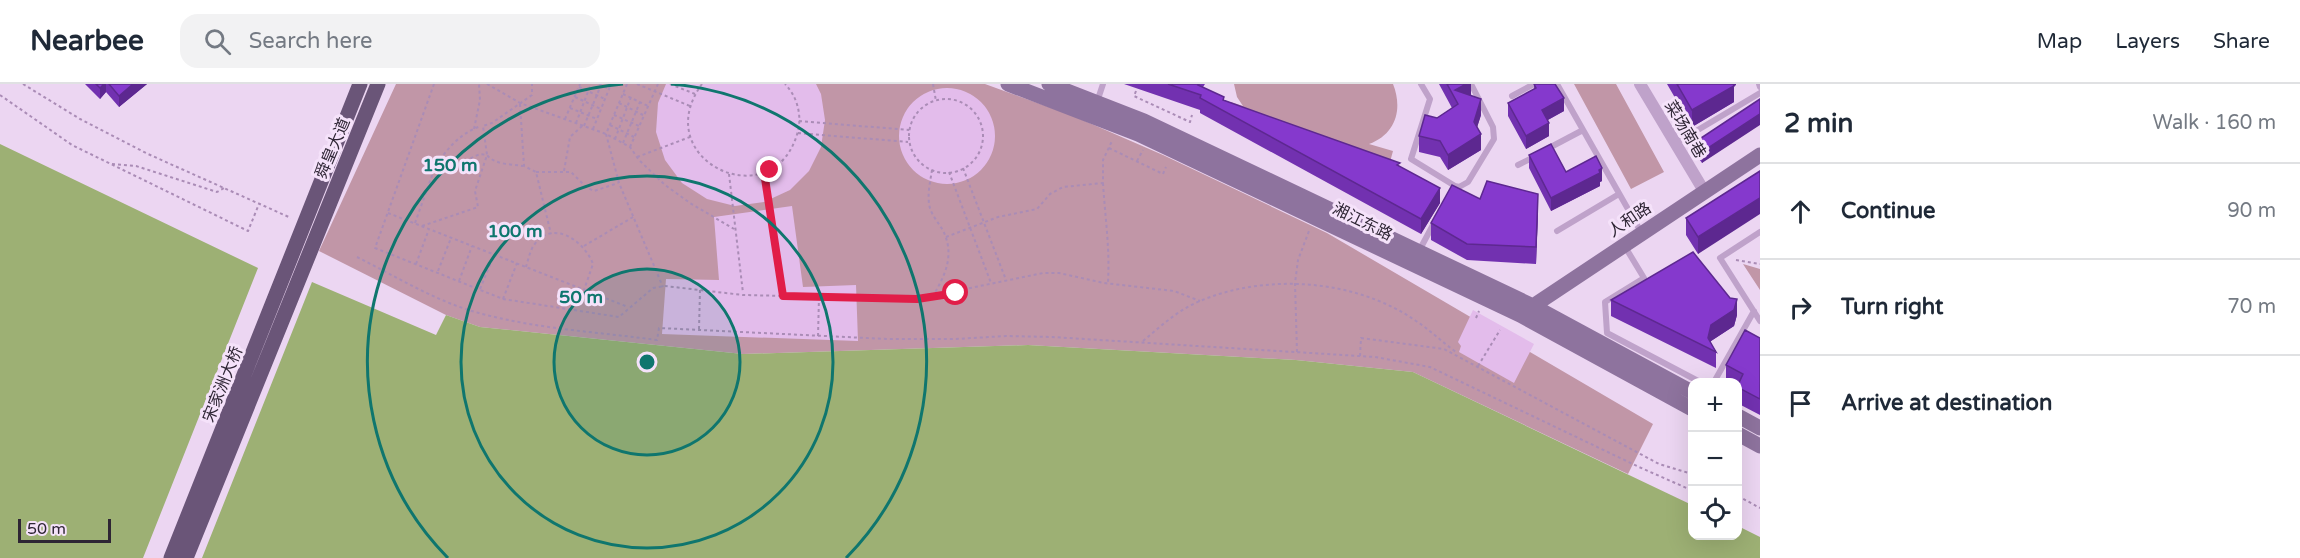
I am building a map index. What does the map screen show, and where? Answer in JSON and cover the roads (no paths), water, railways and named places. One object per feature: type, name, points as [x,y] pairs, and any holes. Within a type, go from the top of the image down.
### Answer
[{"type":"main road","name":"舜皇大道","points":[[307,224],[360,84]]},
{"type":"main road","name":"舜皇大道","points":[[307,224],[378,84]]},
{"type":"main road","name":"湘江东路","points":[[1008,84],[1138,134],[1314,217],[1520,315],[1688,407]]},
{"type":"main road","name":"湘江东路","points":[[1049,84],[1144,121],[1533,306],[1688,390]]},
{"type":"main road","name":"人和路","points":[[1520,315],[1760,155]]},
{"type":"main road","name":"宋家洲大桥","points":[[171,558],[307,224]]},
{"type":"main road","name":"宋家洲大桥","points":[[186,558],[307,224]]},
{"type":"main road","points":[[1742,419],[1760,428]]},
{"type":"main road","points":[[1742,437],[1760,446]]},
{"type":"street","name":"菜场南巷","points":[[1640,84],[1704,191]]},
{"type":"lane","points":[[1096,102],[1103,84]]},
{"type":"lane","points":[[1421,84],[1430,99],[1411,159],[1459,188],[1468,182],[1494,139],[1493,127],[1471,84]]},
{"type":"lane","points":[[1512,96],[1534,84]]},
{"type":"lane","points":[[1557,84],[1641,233]]},
{"type":"lane","points":[[1676,144],[1760,93]]},
{"type":"lane","points":[[1518,165],[1583,130]]},
{"type":"lane","points":[[1445,204],[1455,186]]},
{"type":"lane","points":[[1557,231],[1620,194]]},
{"type":"lane","points":[[1418,251],[1440,213]]},
{"type":"lane","points":[[1760,232],[1720,258],[1760,321]]},
{"type":"lane","points":[[1624,244],[1644,278],[1605,302],[1607,333],[1692,378]]},
{"type":"lane","points":[[1716,378],[1754,311]]}]
